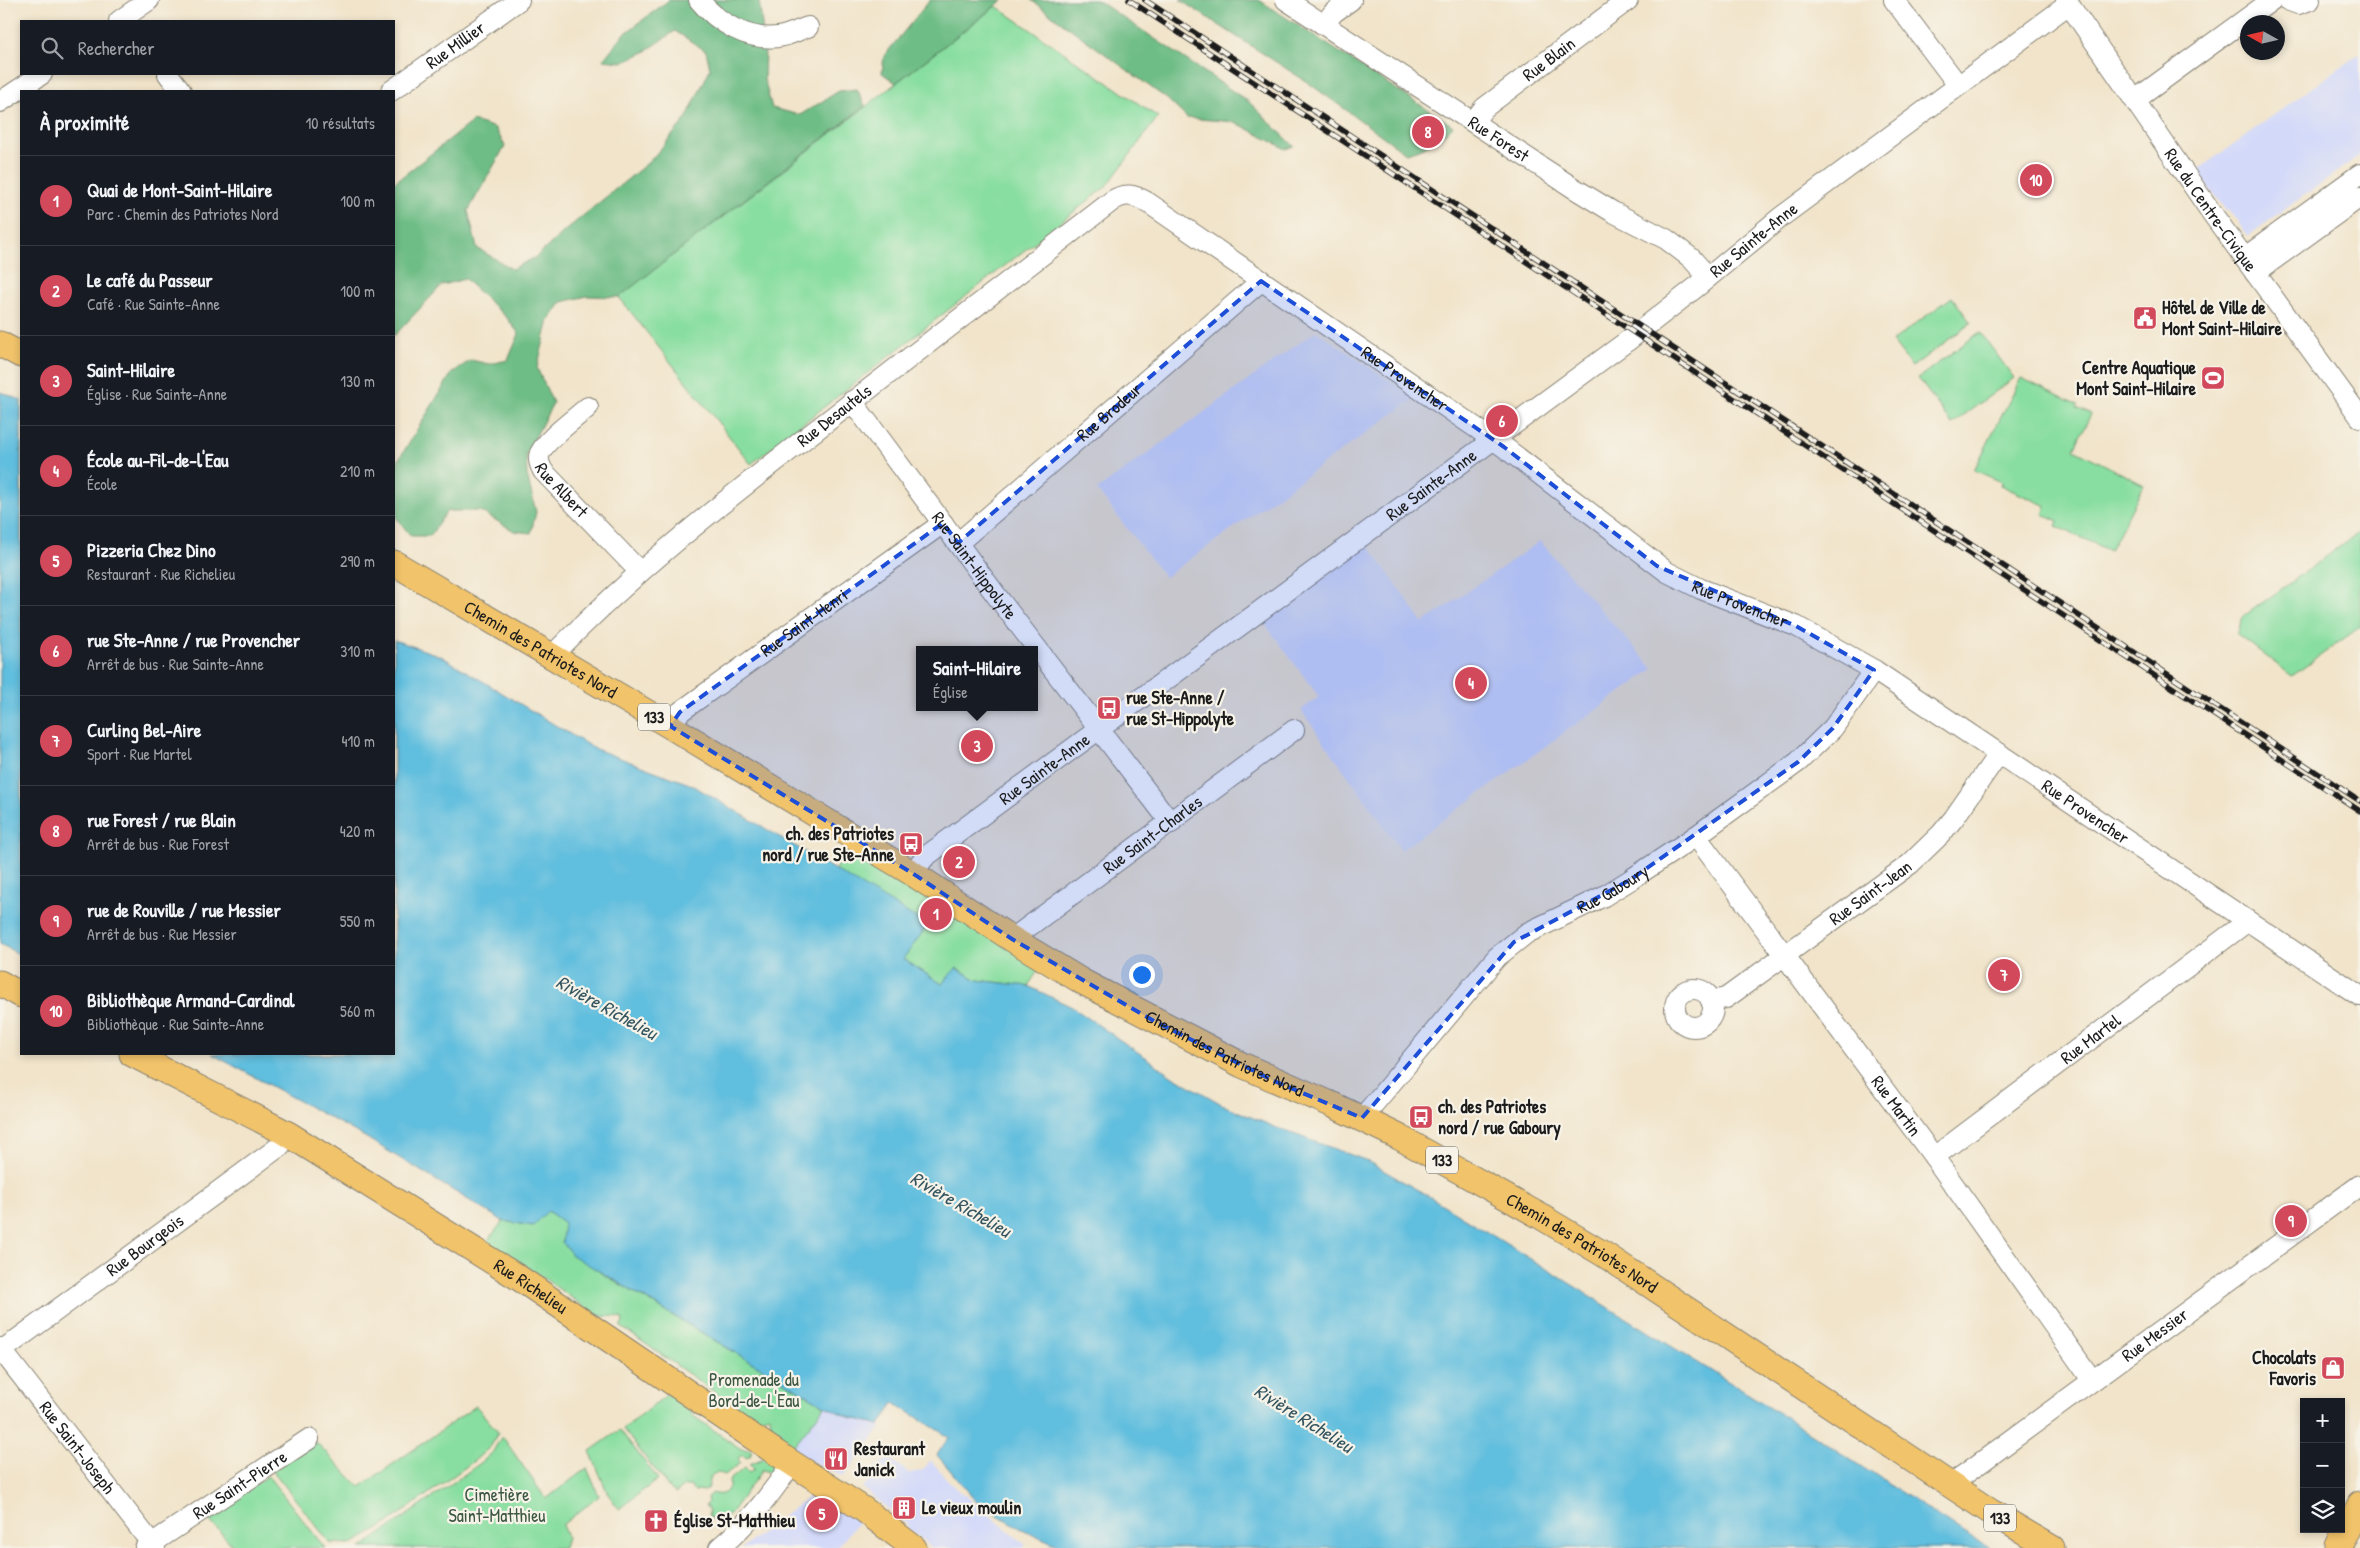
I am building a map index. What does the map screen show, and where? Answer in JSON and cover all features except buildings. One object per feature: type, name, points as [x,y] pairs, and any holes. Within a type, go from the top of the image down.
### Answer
[{"type":"main road","points":[[0,344],[20,354]]},
{"type":"main road","name":"Chemin des Patriotes Nord","points":[[395,565],[670,726],[912,873],[1012,939],[1082,982],[1274,1081],[1362,1118],[1481,1182],[1605,1255],[1950,1485],[2052,1548]]},
{"type":"main road","points":[[0,983],[20,994]]},
{"type":"main road","name":"Rue Richelieu","points":[[134,1055],[288,1134],[566,1308],[792,1463],[863,1509],[914,1548]]},
{"type":"main road","points":[[2338,1548],[2360,1504]]},
{"type":"street","points":[[125,20],[149,0]]},
{"type":"street","name":"Rue Millier","points":[[392,90],[519,0]]},
{"type":"street","points":[[699,0],[711,14],[732,28],[753,35],[778,37],[808,27]]},
{"type":"street","name":"Rue Forest","points":[[1286,0],[1597,202],[1666,239],[1691,258],[1708,278]]},
{"type":"street","points":[[1324,25],[1333,13],[1351,0]]},
{"type":"street","name":"Rue Blain","points":[[1473,122],[1484,108],[1628,0]]},
{"type":"street","points":[[1894,0],[1958,85]]},
{"type":"street","points":[[2135,100],[2272,0]]},
{"type":"street","points":[[2286,0],[2298,4],[2310,0]]},
{"type":"street","name":"Rue Sainte-Anne","points":[[912,873],[925,857],[1626,342],[1708,278],[1781,217],[2068,2]]},
{"type":"street","name":"Rue du Centre-Civique","points":[[2068,2],[2250,266],[2360,417]]},
{"type":"street","points":[[0,102],[40,75]]},
{"type":"street","points":[[169,75],[180,90]]},
{"type":"street","points":[[2250,266],[2360,174]]},
{"type":"street","name":"Rue Provencher","points":[[1131,195],[1147,202],[1492,439],[1558,487],[1667,572],[1796,626],[1874,670],[2360,996]]},
{"type":"street","name":"Rue Desautels","points":[[552,656],[585,621],[640,572],[747,483],[1112,201],[1122,196],[1131,195]]},
{"type":"street","points":[[2250,266],[2360,197]]},
{"type":"street","name":"Rue Brodeur","points":[[958,543],[1261,281]]},
{"type":"street","name":"Rue Saint-Hippolyte","points":[[852,401],[1037,646]]},
{"type":"street","name":"Rue Albert","points":[[588,407],[543,447],[539,456],[540,465],[543,471],[640,572]]},
{"type":"street","name":"Rue Saint-Henri","points":[[670,726],[680,712],[943,523]]},
{"type":"street","name":"Rue Saint-Hippolyte","points":[[1038,648],[1170,823]]},
{"type":"street","name":"Rue Gaboury","points":[[1362,1118],[1496,957],[1528,933],[1604,896],[1696,836],[1798,762],[1833,728],[1874,670]]},
{"type":"street","name":"Rue Saint-Charles","points":[[1012,939],[1294,730]]},
{"type":"street","name":"Rue Saint-Jean","points":[[1711,1001],[1726,998],[1881,886],[1926,850],[1954,818],[1999,753]]},
{"type":"street","name":"Rue Martin","points":[[1696,836],[1934,1157],[2092,1380]]},
{"type":"street","name":"Rue Martel","points":[[1934,1157],[2248,921]]},
{"type":"street","name":"Rue Bourgeois","points":[[1,1350],[280,1146],[288,1134]]},
{"type":"street","name":"Rue Messier","points":[[1950,1485],[2092,1380],[2356,1195]]},
{"type":"street","name":"Rue Saint-Joseph","points":[[1,1350],[151,1547]]},
{"type":"street","name":"Rue Saint-Pierre","points":[[151,1547],[309,1439]]},
{"type":"street","points":[[720,1548],[748,1522],[773,1491],[792,1463]]},
{"type":"highlighted area","points":[[1261,281],[1504,447],[1657,566],[1796,626],[1874,670],[1833,728],[1798,762],[1630,880],[1514,942],[1362,1118],[1274,1081],[1154,1021],[1012,939],[912,873],[670,726],[680,712],[943,523],[958,543]]},
{"type":"shaded area","points":[[2360,53],[2360,155],[2248,236],[2229,209],[2226,211],[2196,171]]},
{"type":"shaded area","points":[[1316,331],[1415,398],[1165,577],[1097,490]]},
{"type":"shaded area","points":[[1540,541],[1653,669],[1401,850],[1301,710],[1319,697],[1263,621],[1368,545],[1423,623]]},
{"type":"shaded area","points":[[825,1406],[849,1417],[882,1426],[843,1477],[791,1449]]},
{"type":"shaded area","points":[[889,1458],[909,1473],[922,1471],[931,1460],[950,1483],[1026,1545],[1023,1548],[933,1548],[907,1528],[909,1525],[862,1488],[877,1470],[875,1467]]},
{"type":"shaded area","points":[[816,1495],[860,1520],[837,1548],[742,1548],[807,1498]]},
{"type":"green space","points":[[669,0],[759,0],[765,49],[764,79],[772,108],[800,115],[839,91],[857,89],[865,106],[619,297],[587,296],[562,302],[549,320],[537,368],[553,403],[526,455],[527,475],[536,512],[531,533],[514,531],[480,511],[447,511],[430,536],[411,536],[395,516],[395,465],[452,373],[471,360],[489,364],[508,360],[519,334],[507,318],[465,279],[442,285],[395,335],[395,182],[473,121],[495,128],[505,146],[468,211],[477,248],[512,269],[536,257],[568,228],[650,161],[686,119],[710,69],[706,51],[675,31],[645,52],[622,62],[603,60],[623,35]]},
{"type":"green space","points":[[930,0],[1003,0],[896,83],[882,73],[884,56]]},
{"type":"green space","points":[[1031,0],[1097,0],[1249,102],[1294,146],[1286,149],[1235,122],[1187,118],[1167,99]]},
{"type":"green space","points":[[1180,0],[1259,0],[1453,126],[1431,143],[1406,153],[1307,82]]},
{"type":"green space","points":[[996,6],[1158,117],[1107,186],[751,464],[619,297]]},
{"type":"green space","points":[[1952,297],[1971,323],[1912,367],[1892,341]]},
{"type":"green space","points":[[1980,332],[2014,378],[1952,424],[1918,378]]},
{"type":"green space","points":[[2021,378],[2078,405],[2077,408],[2091,414],[2074,449],[2144,485],[2110,551],[2056,526],[2058,521],[2043,514],[2046,506],[2000,485],[2002,482],[1974,470]]},
{"type":"green space","points":[[2360,532],[2360,627],[2292,676],[2236,633],[2244,616]]},
{"type":"green space","points":[[849,840],[1042,965],[1028,986],[977,980],[957,968],[942,984],[903,959],[835,870]]},
{"type":"green space","name":"Promenade du Bord-de-L'Eau","points":[[548,1211],[565,1223],[562,1242],[601,1273],[825,1406],[791,1449],[772,1435],[770,1415],[755,1420],[620,1326],[623,1323],[622,1318],[601,1316],[593,1313],[545,1279],[486,1243],[503,1221],[533,1226]]},
{"type":"green space","points":[[669,1393],[689,1407],[692,1415],[741,1449],[751,1450],[751,1455],[746,1458],[743,1455],[738,1458],[740,1463],[725,1475],[718,1473],[712,1475],[709,1480],[709,1487],[704,1491],[697,1490],[695,1492],[690,1486],[685,1486],[676,1493],[670,1489],[623,1429]]},
{"type":"green space","name":"Cimetière Saint-Matthieu","points":[[476,1406],[498,1432],[491,1446],[474,1461],[379,1529],[352,1544],[330,1543],[273,1471],[316,1442],[360,1487]]},
{"type":"green space","points":[[620,1430],[658,1479],[619,1509],[608,1494],[590,1451]]},
{"type":"green space","name":"Cimetière Saint-Matthieu","points":[[502,1436],[546,1499],[587,1468],[599,1496],[562,1525],[567,1537],[564,1548],[361,1548],[482,1462],[492,1453]]},
{"type":"green space","points":[[764,1458],[778,1467],[774,1474],[762,1470],[730,1514],[719,1523],[708,1516],[709,1511],[705,1505],[708,1502],[707,1497],[713,1493],[723,1494],[726,1492],[729,1487],[729,1480],[745,1468],[749,1473],[754,1469],[750,1464]]},
{"type":"green space","points":[[268,1476],[325,1548],[235,1548],[206,1517]]},
{"type":"water","points":[[0,392],[20,400],[20,954],[0,944]]},
{"type":"water","name":"Rivière Richelieu","points":[[395,640],[441,656],[593,748],[692,785],[928,925],[903,959],[942,984],[956,968],[977,980],[1028,986],[1072,1007],[1171,1075],[1225,1106],[1277,1128],[1365,1160],[1432,1198],[1771,1408],[1968,1536],[1991,1548],[1064,1548],[1020,1528],[979,1504],[937,1455],[949,1437],[894,1403],[880,1425],[849,1417],[825,1406],[572,1255],[562,1242],[564,1223],[548,1211],[533,1226],[503,1221],[365,1137],[214,1055],[395,1055]]},
{"type":"railway","points":[[1129,0],[2360,811]]},
{"type":"railway","points":[[1145,0],[2360,801]]},
{"type":"place","name":"rue Forest / rue Blain","points":[[1428,132]]},
{"type":"place","name":"Bibliothèque Armand-Cardinal","points":[[2036,180]]},
{"type":"place","name":"Hôtel de Ville de Mont Saint-Hilaire","points":[[2145,318]]},
{"type":"place","name":"Centre Aquatique Mont Saint-Hilaire","points":[[2213,378]]},
{"type":"place","name":"rue Ste-Anne / rue Provencher","points":[[1502,421]]},
{"type":"place","name":"École au-Fil-de-l'Eau","points":[[1471,683]]},
{"type":"place","name":"rue Ste-Anne / rue St-Hippolyte","points":[[1109,708]]},
{"type":"place","name":"Saint-Hilaire","points":[[977,746]]},
{"type":"place","name":"ch. des Patriotes nord / rue Ste-Anne","points":[[911,844]]},
{"type":"place","name":"Le café du Passeur","points":[[959,862]]},
{"type":"place","name":"Quai de Mont-Saint-Hilaire","points":[[936,914]]},
{"type":"place","name":"Curling Bel-Aire","points":[[2004,975]]},
{"type":"place","name":"ch. des Patriotes nord / rue Gaboury","points":[[1421,1117]]},
{"type":"place","name":"rue de Rouville / rue Messier","points":[[2291,1221]]},
{"type":"place","name":"Chocolats Favoris","points":[[2333,1368]]},
{"type":"place","name":"Restaurant Janick","points":[[836,1459]]},
{"type":"place","name":"Le vieux moulin","points":[[904,1508]]},
{"type":"place","name":"Pizzeria Chez Dino","points":[[822,1514]]},
{"type":"place","name":"Église St-Matthieu","points":[[656,1521]]}]
